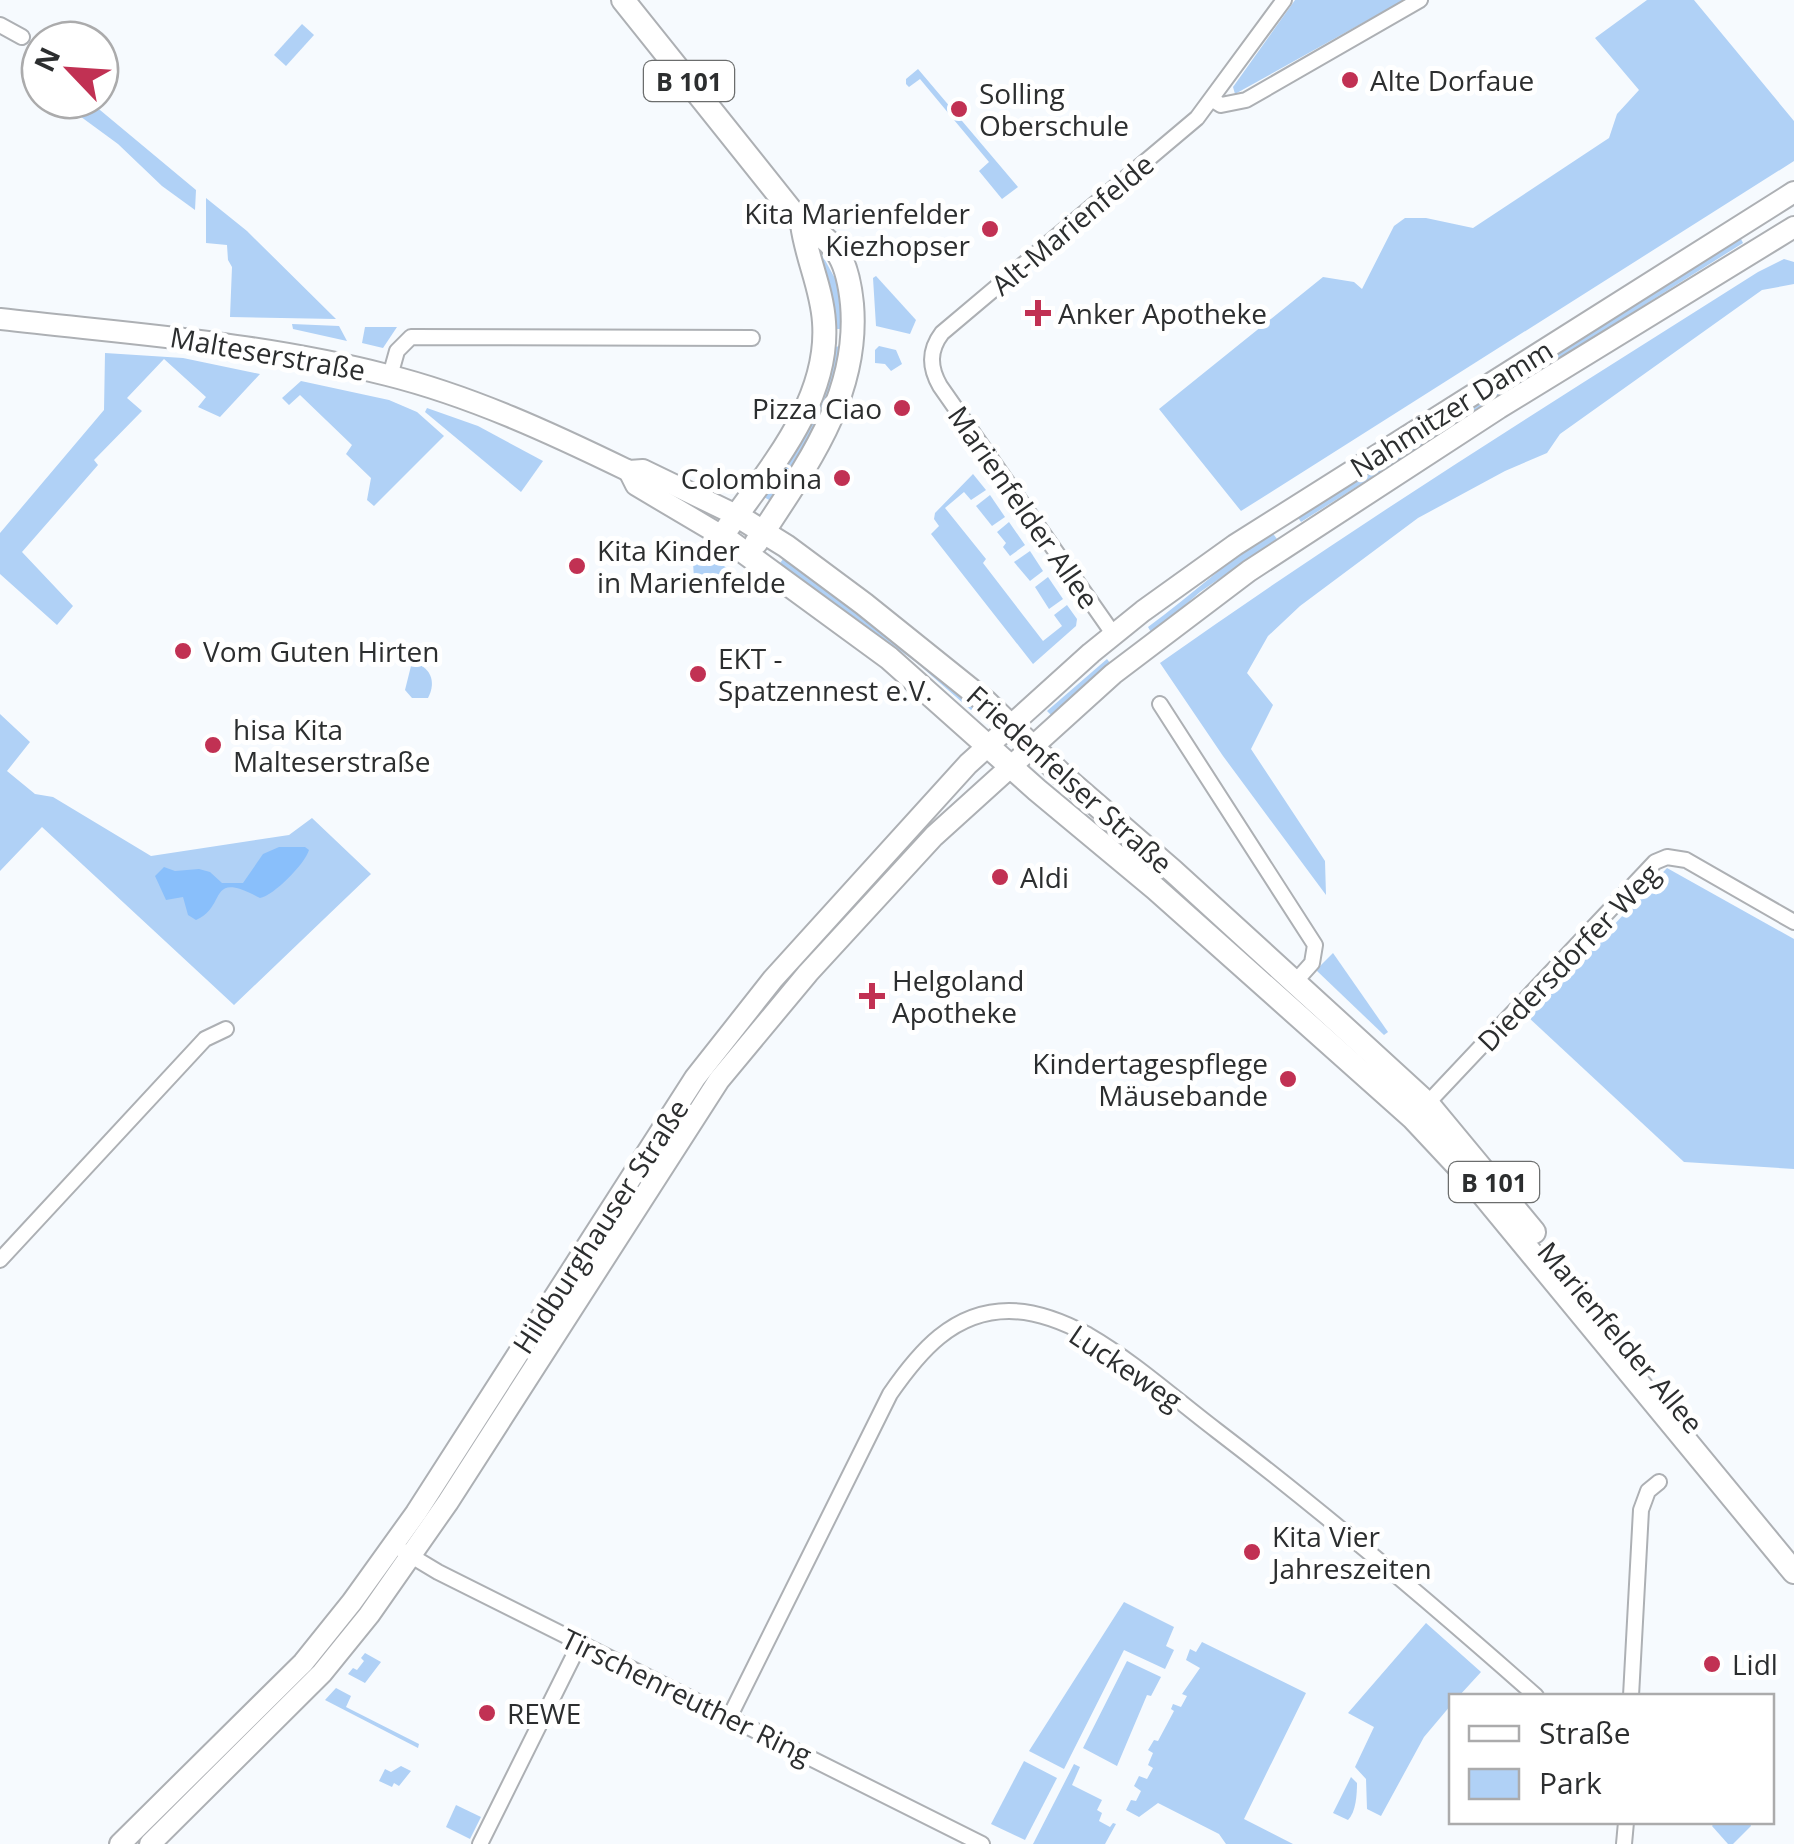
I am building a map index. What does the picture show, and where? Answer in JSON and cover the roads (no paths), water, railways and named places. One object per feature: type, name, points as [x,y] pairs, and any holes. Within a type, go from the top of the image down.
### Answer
[{"type":"main road","name":"B 101","points":[[623,0],[802,224],[826,236],[845,267],[852,345],[842,390],[824,436],[748,554]]},
{"type":"main road","name":"Nahmitzer Damm","points":[[1114,635],[1168,592],[1278,516],[1794,192]]},
{"type":"main road","name":"B 101","points":[[722,536],[799,422],[820,372],[825,330],[822,298],[802,224]]},
{"type":"main road","name":"Nahmitzer Damm","points":[[1132,659],[1249,570],[1343,507],[1794,227]]},
{"type":"main road","name":"Malteserstraße","points":[[0,319],[172,336],[390,376]]},
{"type":"main road","name":"Friedenfelser Straße","points":[[390,376],[486,406],[629,471],[643,470],[763,531],[879,616],[1010,725],[1288,991]]},
{"type":"main road","name":"Friedenfelser Straße","points":[[629,471],[636,485],[722,536],[889,658],[1156,889],[1288,991]]},
{"type":"main road","name":"Marienfelder Allee","points":[[1114,635],[1132,659]]},
{"type":"main road","name":"Hildburghauser Straße","points":[[120,1844],[303,1663],[402,1551],[695,1078],[773,979],[987,746],[1114,635]]},
{"type":"main road","points":[[1010,766],[1132,659]]},
{"type":"main road","name":"Hildburghauser Straße","points":[[150,1844],[322,1672],[719,1080],[760,1028],[934,836],[1010,766]]},
{"type":"main road","name":"Marienfelder Allee","points":[[1288,991],[1420,1111],[1794,1549]]},
{"type":"main road","name":"Marienfelder Allee","points":[[1420,1111],[1494,1208],[1794,1572]]},
{"type":"street","name":"Alt-Marienfelde","points":[[932,348],[942,333],[1197,118],[1284,0]]},
{"type":"street","points":[[1213,100],[1221,105],[1246,100],[1420,0]]},
{"type":"street","name":"Malteserstraße","points":[[390,376],[398,351],[411,337],[752,338]]},
{"type":"street","name":"Marienfelder Allee","points":[[932,348],[931,363],[940,386],[1114,635]]},
{"type":"street","points":[[1160,704],[1315,945],[1312,963],[1288,991]]},
{"type":"street","name":"Diedersdorfer Weg","points":[[1420,1111],[1655,862],[1667,858],[1686,860],[1794,922]]},
{"type":"street","points":[[0,1260],[205,1039],[226,1030]]},
{"type":"street","name":"Luckeweg","points":[[729,1718],[890,1394],[914,1360],[952,1327],[978,1316],[1006,1311],[1031,1312],[1057,1320],[1112,1350],[1376,1558],[1534,1694]]},
{"type":"street","points":[[1631,1694],[1640,1510],[1648,1492],[1659,1482]]},
{"type":"street","name":"Tirschenreuther Ring","points":[[402,1551],[982,1844]]},
{"type":"street","points":[[480,1844],[580,1643]]},
{"type":"place","name":"Alte Dorfaue","points":[[1350,80]]},
{"type":"place","name":"Solling Oberschule","points":[[959,109]]},
{"type":"place","name":"Kita Marienfelder Kiezhopser","points":[[990,229]]},
{"type":"place","name":"Anker Apotheke","points":[[1038,313]]},
{"type":"place","name":"Pizza Ciao","points":[[902,408]]},
{"type":"place","name":"Colombina","points":[[842,478]]},
{"type":"place","name":"Kita Kinder in Marienfelde","points":[[577,566]]},
{"type":"place","name":"Vom Guten Hirten","points":[[183,651]]},
{"type":"place","name":"EKT - Spatzennest e.V.","points":[[698,674]]},
{"type":"place","name":"hisa Kita Malteserstraße","points":[[213,745]]},
{"type":"place","name":"Aldi","points":[[1000,877]]},
{"type":"place","name":"Helgoland Apotheke","points":[[872,996]]},
{"type":"place","name":"Kindertagespflege Mäusebande","points":[[1288,1079]]},
{"type":"place","name":"Kita Vier Jahreszeiten","points":[[1252,1552]]},
{"type":"place","name":"Lidl","points":[[1712,1664]]},
{"type":"place","name":"REWE","points":[[487,1713]]}]
